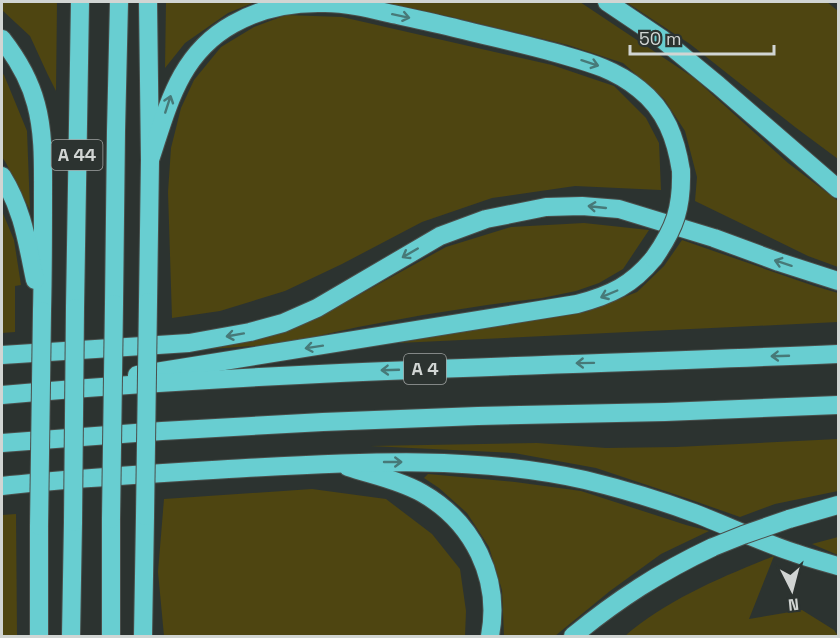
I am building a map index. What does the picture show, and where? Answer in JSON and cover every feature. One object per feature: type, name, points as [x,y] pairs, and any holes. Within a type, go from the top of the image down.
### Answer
[{"type":"highway","name":"A 44","points":[[72,636],[80,2]]},
{"type":"highway","name":"A 44","points":[[111,636],[119,2]]},
{"type":"highway","points":[[143,636],[150,160],[148,2]]},
{"type":"highway","points":[[607,2],[662,39],[838,189]]},
{"type":"highway","points":[[6,395],[566,307],[620,289],[641,273],[654,258],[669,234],[680,206],[681,171],[675,140],[664,116],[654,103],[624,78],[607,69],[535,47],[354,5],[305,3],[263,10],[218,33],[186,67],[177,82],[150,160]]},
{"type":"highway","points":[[2,39],[21,68],[35,102],[39,118],[43,180],[39,636]]},
{"type":"highway","points":[[2,176],[18,208],[42,311]]},
{"type":"highway","points":[[2,355],[189,343],[261,329],[283,323],[317,308],[440,236],[486,219],[546,207],[582,206],[619,209],[714,238],[838,281]]},
{"type":"highway","name":"A 4","points":[[6,395],[382,371],[838,354]]},
{"type":"highway","points":[[2,443],[323,422],[838,405]]},
{"type":"highway","points":[[2,486],[335,463],[456,462],[501,466],[555,474],[624,490],[692,512],[794,553],[838,566]]},
{"type":"highway","points":[[335,463],[420,492],[441,505],[459,521],[481,556],[488,576],[492,600],[490,636]]},
{"type":"highway","points":[[573,636],[620,600],[680,563],[743,535],[838,505]]},
{"type":"shaded area","points":[[2,2],[57,2],[56,91],[30,36],[2,10]]},
{"type":"shaded area","points":[[166,2],[255,2],[228,13],[185,43],[165,68]]},
{"type":"shaded area","points":[[381,2],[580,2],[694,78],[788,163],[838,201],[838,267],[808,256],[695,201],[697,177],[685,131],[664,99],[623,63],[568,45]]},
{"type":"shaded area","points":[[626,2],[827,2],[838,11],[838,159],[690,44]]},
{"type":"shaded area","points":[[286,15],[342,17],[552,65],[614,86],[646,118],[659,143],[661,190],[575,186],[492,198],[422,222],[285,291],[220,311],[172,318],[168,192],[171,148],[181,108],[194,80],[221,47],[254,27]]},
{"type":"shaded area","points":[[2,73],[27,131],[30,210],[2,157]]},
{"type":"shaded area","points":[[2,211],[14,240],[21,285],[15,286],[15,332],[2,333]]},
{"type":"shaded area","points":[[584,223],[649,230],[623,269],[599,283],[576,291],[423,315],[282,344],[210,349],[256,340],[319,317],[446,247],[511,227]]},
{"type":"shaded area","points":[[682,240],[838,293],[838,322],[398,343],[503,323],[586,312],[637,292],[664,266]]},
{"type":"shaded area","points":[[838,439],[838,491],[775,504],[740,517],[596,468],[514,453],[370,446],[537,443],[606,448],[676,447]]},
{"type":"shaded area","points":[[428,474],[581,491],[709,531],[661,554],[610,591],[555,636],[504,636],[502,590],[489,547],[467,513],[424,478]]},
{"type":"shaded area","points":[[312,489],[386,499],[432,534],[460,569],[466,611],[465,636],[164,636],[158,572],[164,499]]},
{"type":"shaded area","points":[[16,514],[17,636],[2,636],[2,515]]},
{"type":"shaded area","points":[[838,537],[838,555],[812,544]]},
{"type":"shaded area","points":[[774,556],[749,619],[802,610],[834,630],[838,636],[625,636],[677,600]]}]
